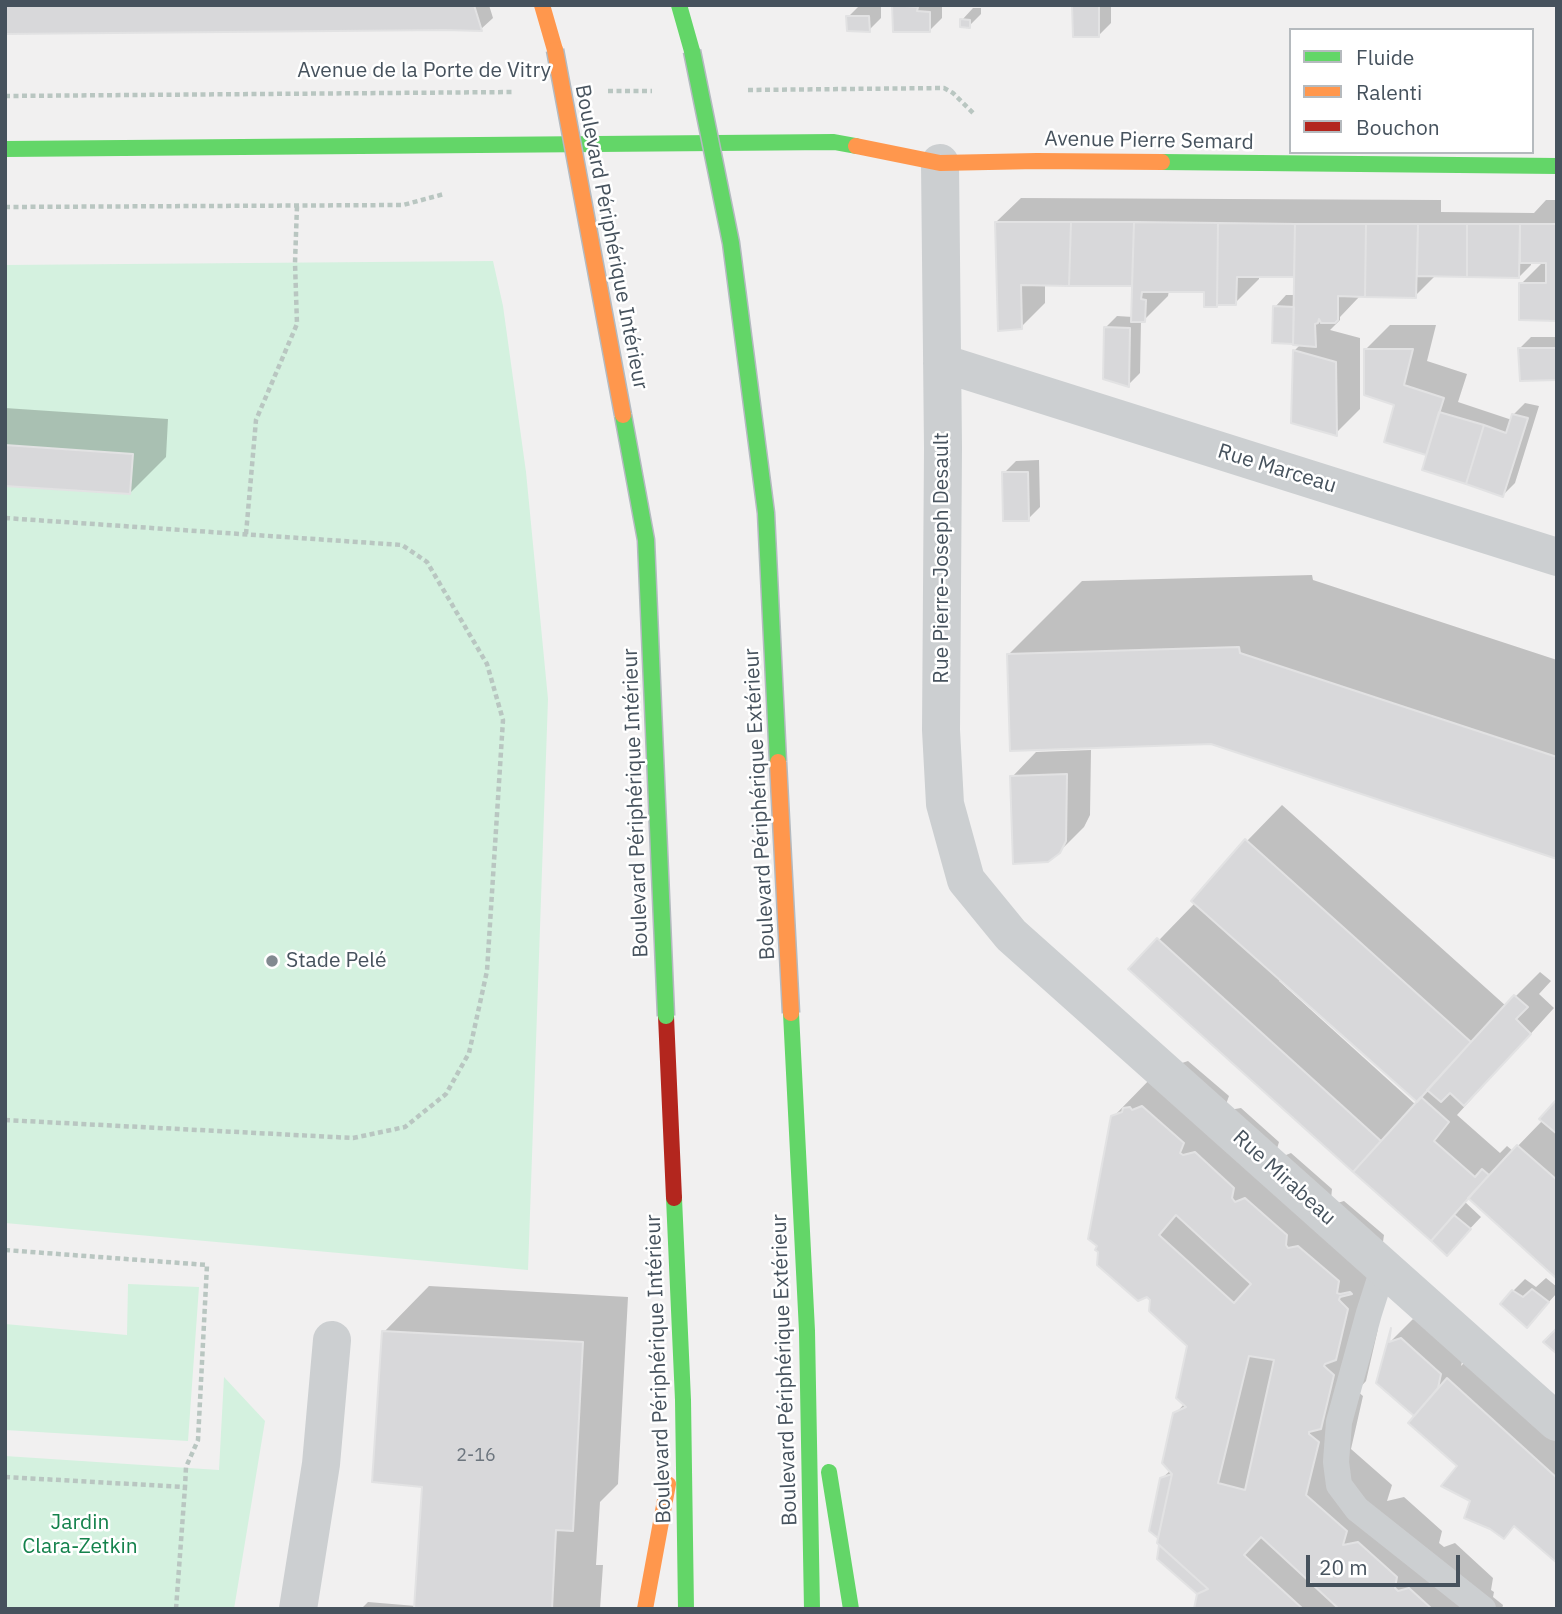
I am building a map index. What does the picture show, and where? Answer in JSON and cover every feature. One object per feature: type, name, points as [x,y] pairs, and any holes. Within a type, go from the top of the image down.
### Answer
[{"type":"main road","name":"Boulevard Périphérique Intérieur","points":[[542,5],[555,50],[646,540],[683,1400],[687,1609]]},
{"type":"main road","name":"Boulevard Périphérique Extérieur","points":[[679,5],[731,243],[766,513],[807,1331],[812,1609]]},
{"type":"main road","points":[[5,149],[834,142],[940,163]]},
{"type":"main road","name":"Avenue Pierre Semard","points":[[940,163],[1051,161],[1557,166]]},
{"type":"main road","points":[[807,1331],[851,1609]]},
{"type":"main road","points":[[645,1609],[683,1400]]},
{"type":"street","name":"Rue Pierre-Joseph Desault","points":[[940,163],[941,730],[944,804],[966,880],[1011,935]]},
{"type":"street","name":"Rue Marceau","points":[[942,363],[1557,557]]},
{"type":"street","name":"Rue Mirabeau","points":[[1011,935],[1557,1422]]},
{"type":"street","points":[[298,1609],[321,1464],[331,1340]]},
{"type":"lane","points":[[1384,1266],[1339,1422],[1336,1462],[1339,1485],[1357,1509],[1483,1609]]},
{"type":"path","points":[[737,90],[944,88],[953,93],[977,117]]},
{"type":"path","points":[[599,91],[654,90]]},
{"type":"path","name":"Avenue de la Porte de Vitry","points":[[5,96],[516,92]]},
{"type":"path","points":[[246,534],[256,420],[297,324],[297,206]]},
{"type":"path","points":[[5,518],[402,545],[427,562],[487,664],[503,720],[487,971],[470,1053],[446,1094],[405,1127],[353,1138],[5,1120]]},
{"type":"path","points":[[5,1250],[207,1265],[198,1440],[186,1467],[176,1609]]},
{"type":"path","points":[[5,1477],[185,1487]]},
{"type":"green space","name":"Stade Pelé","points":[[493,261],[503,306],[526,472],[548,699],[528,1270],[5,1223],[5,265]]},
{"type":"green space","points":[[128,1284],[199,1287],[188,1441],[5,1430],[5,1324],[127,1335]]},
{"type":"green space","name":"Jardin Clara-Zetkin","points":[[224,1377],[265,1421],[234,1609],[5,1609],[5,1456],[219,1470]]},
{"type":"building","points":[[5,5],[474,5],[482,31],[5,34]]},
{"type":"building","points":[[892,5],[918,7],[917,11],[930,12],[930,32],[893,32]]},
{"type":"building","points":[[1072,5],[1099,5],[1099,37],[1073,37]]},
{"type":"building","points":[[846,16],[869,16],[870,32],[847,31]]},
{"type":"building","points":[[960,19],[970,20],[970,28],[960,27]]},
{"type":"building","points":[[995,222],[1071,222],[1069,286],[1021,285],[1022,329],[998,331]]},
{"type":"building","points":[[1071,222],[1134,222],[1132,286],[1069,286]]},
{"type":"building","points":[[1134,222],[1218,223],[1217,307],[1204,307],[1204,292],[1142,292],[1141,299],[1146,300],[1145,322],[1131,322]]},
{"type":"building","points":[[1218,223],[1295,224],[1294,277],[1237,277],[1236,305],[1217,305]]},
{"type":"building","points":[[1295,224],[1366,224],[1365,297],[1338,296],[1338,320],[1335,323],[1321,323],[1319,319],[1315,324],[1316,347],[1293,345]]},
{"type":"building","points":[[1366,224],[1418,224],[1416,298],[1365,297]]},
{"type":"building","points":[[1418,224],[1467,224],[1467,277],[1417,276]]},
{"type":"building","points":[[1467,224],[1520,224],[1519,278],[1467,277]]},
{"type":"building","points":[[1520,224],[1557,224],[1557,321],[1519,320],[1519,283],[1546,283],[1546,263],[1520,263]]},
{"type":"building","points":[[1273,306],[1294,307],[1293,344],[1272,343]]},
{"type":"building","points":[[1104,327],[1130,328],[1129,387],[1103,379]]},
{"type":"building","points":[[1518,348],[1557,348],[1557,380],[1520,381]]},
{"type":"building","points":[[1364,349],[1413,349],[1404,385],[1444,398],[1426,455],[1384,442],[1394,405],[1364,395]]},
{"type":"building","points":[[1293,350],[1336,362],[1337,436],[1291,423]]},
{"type":"building","points":[[1439,412],[1484,425],[1466,484],[1422,470]]},
{"type":"building","points":[[1512,414],[1528,418],[1503,497],[1466,484],[1484,425],[1506,433]]},
{"type":"building","points":[[5,445],[133,454],[130,494],[5,486]]},
{"type":"building","points":[[1002,472],[1028,472],[1029,521],[1003,521]]},
{"type":"building","points":[[1239,647],[1240,653],[1557,757],[1557,859],[1211,744],[1010,751],[1007,654]]},
{"type":"building","points":[[1067,774],[1066,841],[1060,853],[1048,862],[1013,864],[1010,776]]},
{"type":"building","points":[[1245,839],[1471,1042],[1417,1102],[1191,901]]},
{"type":"building","points":[[1157,938],[1381,1141],[1353,1172],[1128,969]]},
{"type":"building","points":[[1514,995],[1528,1007],[1516,1019],[1531,1034],[1464,1106],[1450,1093],[1441,1102],[1427,1090]]},
{"type":"building","points":[[1421,1097],[1449,1122],[1434,1141],[1475,1177],[1482,1169],[1489,1175],[1431,1241],[1353,1172]]},
{"type":"building","points":[[1557,1099],[1557,1134],[1539,1119]]},
{"type":"building","points":[[1142,1106],[1184,1143],[1180,1153],[1183,1155],[1195,1152],[1234,1188],[1232,1198],[1235,1202],[1245,1198],[1287,1235],[1288,1248],[1298,1246],[1339,1281],[1337,1293],[1352,1294],[1340,1297],[1339,1300],[1348,1309],[1336,1360],[1324,1366],[1334,1375],[1321,1429],[1309,1432],[1319,1442],[1306,1495],[1347,1531],[1343,1545],[1358,1542],[1397,1577],[1395,1588],[1398,1591],[1409,1588],[1432,1609],[1339,1609],[1261,1537],[1244,1555],[1303,1609],[1194,1609],[1197,1594],[1208,1589],[1157,1543],[1172,1474],[1162,1463],[1173,1413],[1186,1407],[1176,1398],[1187,1346],[1149,1311],[1150,1300],[1147,1297],[1138,1301],[1097,1265],[1097,1246],[1088,1239],[1111,1116],[1122,1112],[1123,1108],[1130,1107],[1132,1110]],"holes":[[[1176,1215],[1251,1284],[1234,1303],[1159,1235]],[[1249,1356],[1274,1360],[1245,1490],[1218,1483]]]},
{"type":"building","points":[[1517,1145],[1557,1180],[1557,1279],[1468,1198]]},
{"type":"building","points":[[1454,1215],[1471,1229],[1447,1256],[1431,1241]]},
{"type":"building","points":[[1532,1289],[1549,1302],[1527,1328],[1500,1304],[1512,1290],[1523,1297]]},
{"type":"building","points":[[1391,1328],[1389,1342],[1401,1338],[1441,1374],[1438,1388],[1414,1416],[1376,1383]]},
{"type":"building","points":[[1557,1328],[1557,1354],[1543,1342]]},
{"type":"building","points":[[382,1331],[583,1342],[573,1531],[556,1530],[552,1609],[414,1609],[422,1487],[372,1482]]},
{"type":"building","points":[[1447,1378],[1557,1478],[1557,1563],[1514,1526],[1504,1539],[1490,1529],[1464,1518],[1470,1501],[1441,1486],[1457,1466],[1408,1423]]},
{"type":"building","points":[[1172,1474],[1158,1538],[1149,1531],[1160,1478]]},
{"type":"building","points":[[1159,1545],[1208,1589],[1197,1594],[1157,1559]]},
{"type":"traffic: fast","points":[[679,5],[692,51]]},
{"type":"traffic: fast","points":[[692,51],[731,243],[766,513],[778,762]]},
{"type":"traffic: fast","points":[[5,149],[834,142],[856,146]]},
{"type":"traffic: fast","points":[[1162,162],[1557,166]]},
{"type":"traffic: fast","points":[[623,415],[646,540],[666,1016]]},
{"type":"traffic: fast","points":[[791,1013],[807,1331],[812,1609]]},
{"type":"traffic: fast","points":[[674,1198],[683,1400],[686,1609]]},
{"type":"traffic: fast","points":[[829,1472],[851,1609]]},
{"type":"traffic: slow","points":[[542,5],[555,50]]},
{"type":"traffic: slow","points":[[555,50],[623,415]]},
{"type":"traffic: slow","points":[[856,146],[940,163],[1162,162]]},
{"type":"traffic: slow","points":[[778,762],[791,1013]]},
{"type":"traffic: slow","points":[[645,1609],[668,1484]]},
{"type":"traffic: jam","points":[[666,1016],[674,1198]]},
{"type":"place","name":"Stade Pelé","points":[[272,961]]}]
